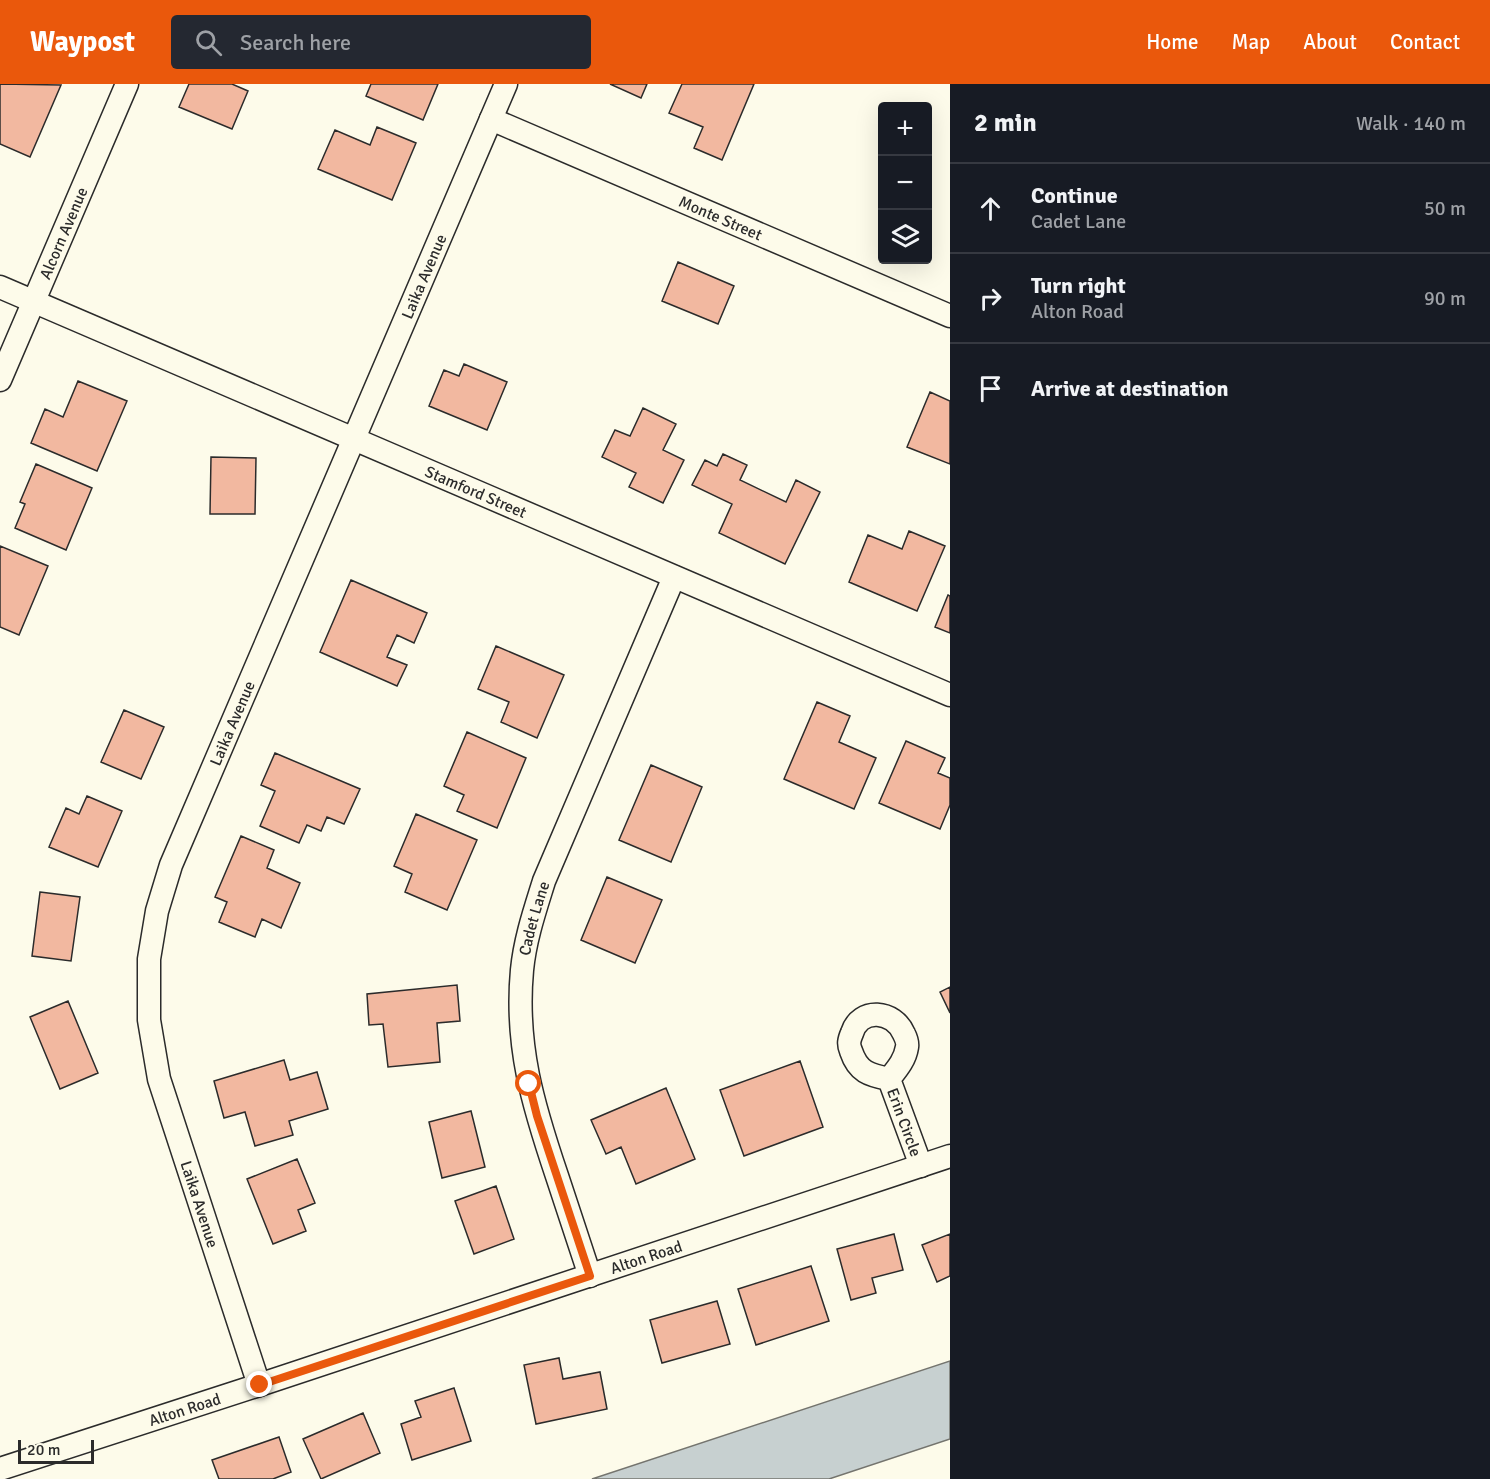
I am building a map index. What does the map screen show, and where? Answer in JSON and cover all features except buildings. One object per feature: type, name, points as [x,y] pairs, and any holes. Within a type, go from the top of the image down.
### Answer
[{"type":"street","name":"Alcorn Avenue","points":[[0,380],[127,84]]},
{"type":"street","name":"Laika Avenue","points":[[260,1385],[159,1079],[149,1020],[149,959],[157,911],[171,865],[506,84]]},
{"type":"street","name":"Monte Street","points":[[491,119],[950,316]]},
{"type":"street","name":"Stamford Street","points":[[0,287],[950,695]]},
{"type":"street","name":"Cadet Lane","points":[[590,1276],[537,1116],[529,1084],[521,1030],[522,969],[530,927],[544,881],[674,577]]},
{"type":"street","name":"Erin Circle","points":[[889,1079],[921,1166]]},
{"type":"street","name":"Alton Road","points":[[0,1469],[950,1156]]},
{"type":"shaded area","points":[[950,1361],[950,1439],[829,1479],[592,1479]]},
{"type":"route","points":[[260,1385],[590,1276],[537,1116],[529,1084]]}]
